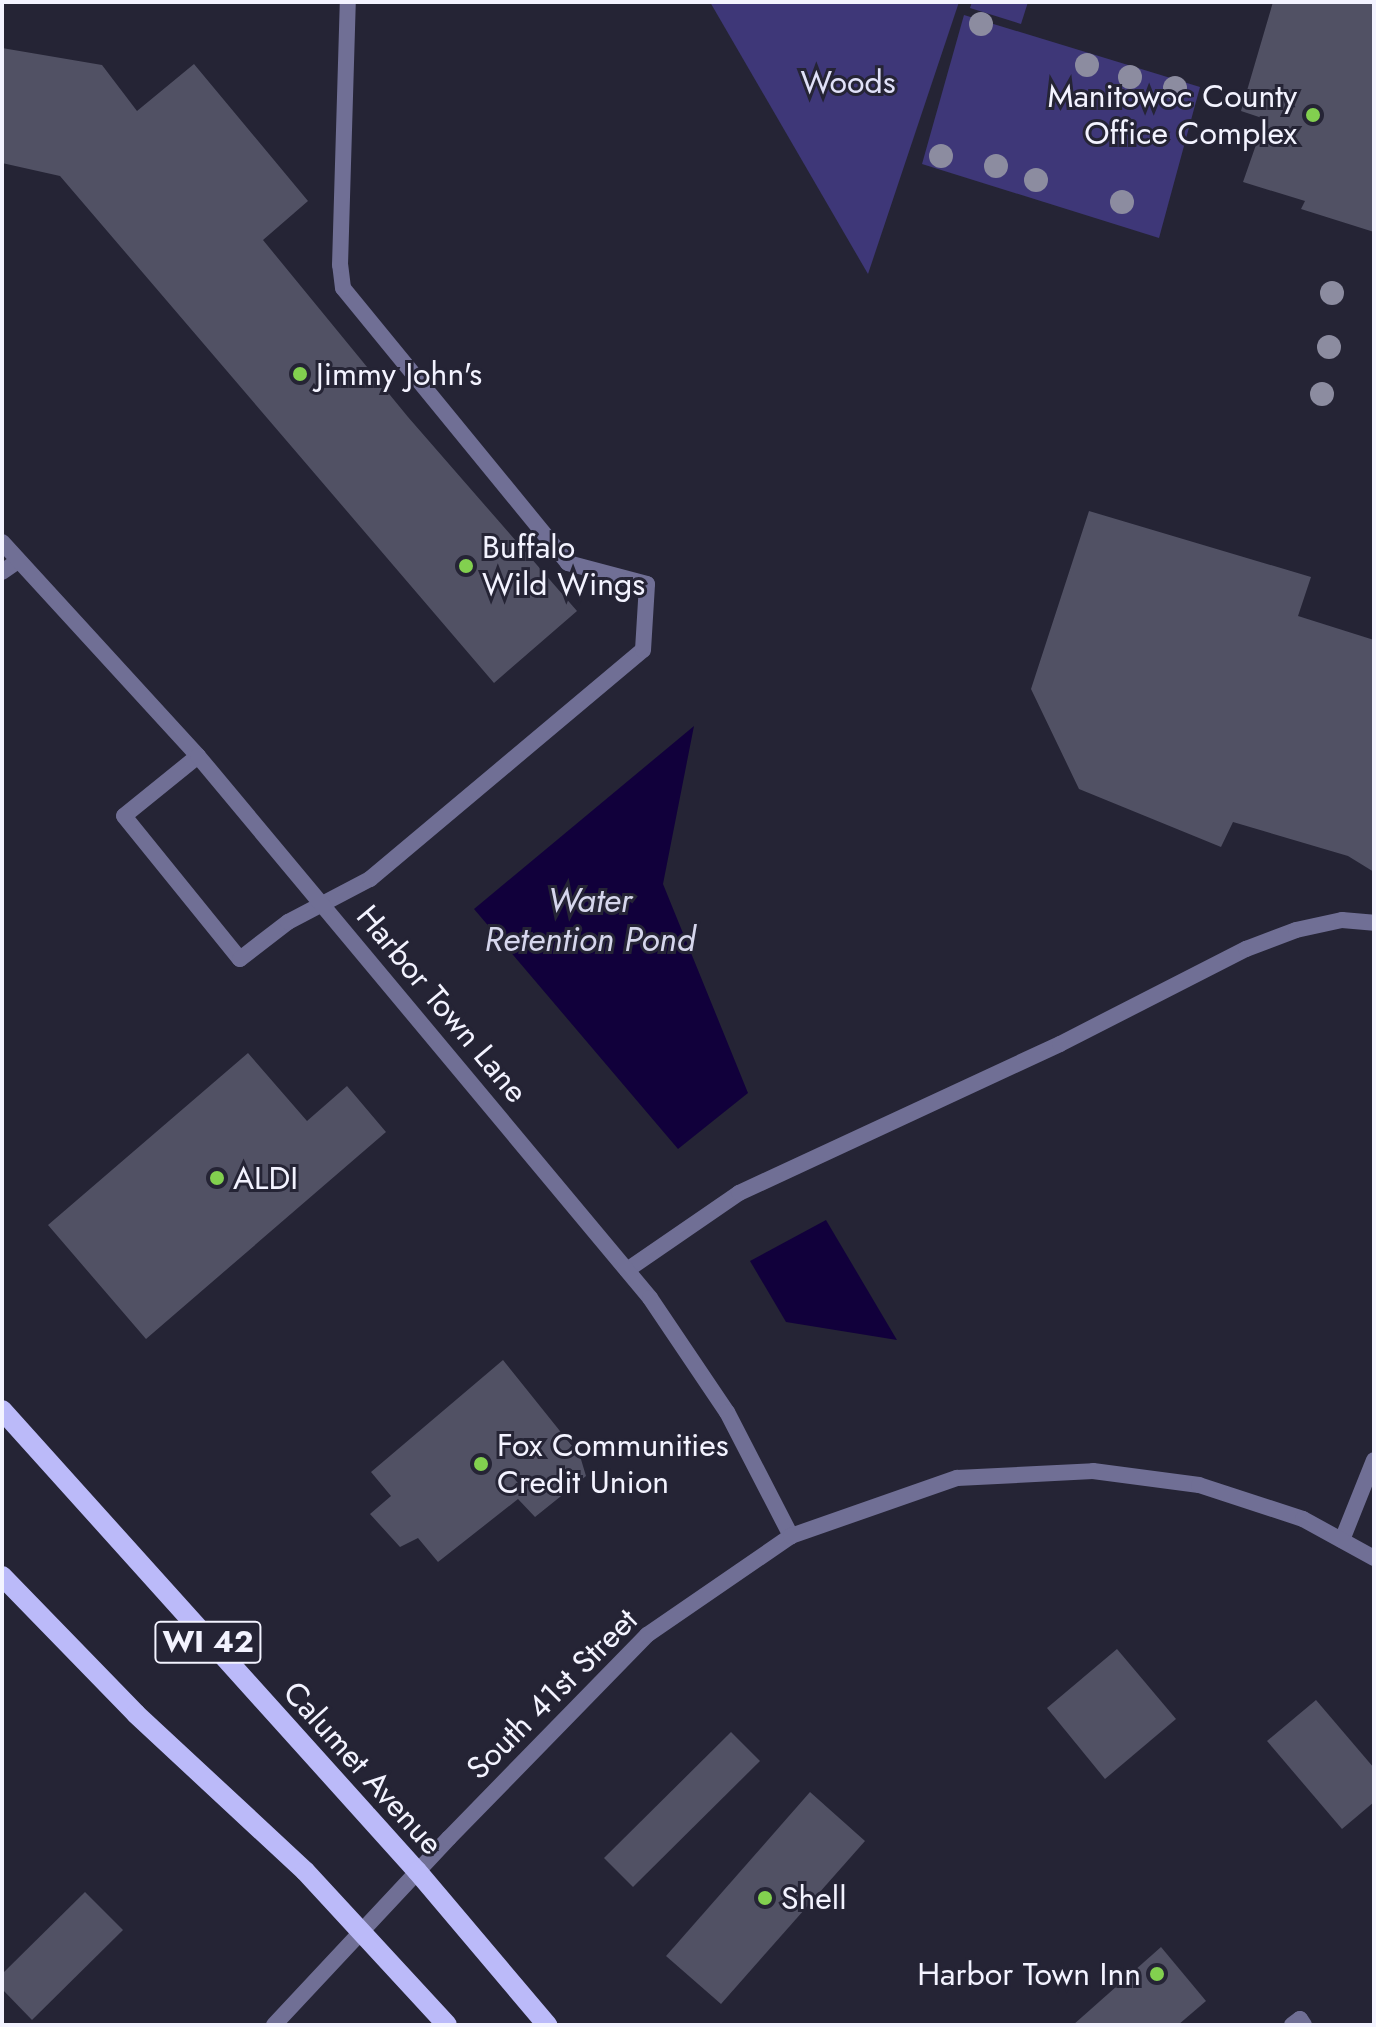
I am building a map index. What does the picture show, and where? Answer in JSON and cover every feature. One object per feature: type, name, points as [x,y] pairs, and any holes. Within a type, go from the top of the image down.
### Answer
[{"type":"main road","name":"Calumet Avenue","points":[[2,1410],[417,1871],[547,2025]]},
{"type":"main road","name":"WI 42","points":[[2,1576],[136,1714],[305,1871],[447,2025]]},
{"type":"street","points":[[198,756],[124,816],[240,959],[288,922],[324,906],[370,879],[643,650],[647,584],[568,563],[343,288],[340,265],[348,2]]},
{"type":"street","name":"Harbor Town Lane","points":[[2,542],[198,756],[627,1270],[680,1339],[727,1412],[791,1536]]},
{"type":"street","points":[[2,572],[18,561]]},
{"type":"street","points":[[627,1270],[739,1193],[1060,1044],[1246,949],[1296,930],[1342,920],[1374,923]]},
{"type":"street","points":[[1342,1540],[1374,1460]]},
{"type":"street","name":"South 41st Street","points":[[274,2025],[364,1932],[417,1871],[647,1635],[791,1536],[957,1478],[1093,1471],[1199,1485],[1303,1519],[1374,1558]]},
{"type":"street","points":[[1292,2025],[1300,2019],[1304,2025]]},
{"type":"green space","name":"Woods","points":[[710,2],[959,2],[868,274]]},
{"type":"green space","points":[[972,2],[1028,2],[1021,24],[970,8]]},
{"type":"green space","points":[[964,15],[1200,87],[1159,238],[922,164]]},
{"type":"water","name":"Water Retention Pond","points":[[694,726],[663,884],[748,1093],[678,1149],[474,909]]},
{"type":"water","points":[[826,1220],[897,1340],[786,1322],[750,1261]]},
{"type":"building","name":"Manitowoc County Office Complex","points":[[1273,2],[1374,2],[1374,232],[1301,209],[1305,201],[1243,182],[1265,119],[1241,111]]},
{"type":"building","points":[[2,48],[102,65],[137,111],[194,64],[308,201],[263,240],[408,417],[577,611],[494,683],[60,176],[2,163]]},
{"type":"building","points":[[1089,511],[1311,577],[1298,616],[1374,640],[1374,872],[1348,856],[1233,822],[1221,847],[1079,789],[1031,689]]},
{"type":"building","name":"ALDI","points":[[248,1053],[307,1121],[347,1086],[386,1132],[146,1339],[48,1225]]},
{"type":"building","name":"Fox Communities Credit Union","points":[[503,1360],[580,1456],[586,1476],[535,1517],[518,1499],[438,1562],[418,1538],[400,1547],[370,1514],[391,1496],[371,1472]]},
{"type":"building","points":[[1117,1649],[1176,1719],[1105,1779],[1047,1708]]},
{"type":"building","points":[[1316,1700],[1374,1768],[1374,1802],[1342,1829],[1267,1741]]},
{"type":"building","points":[[731,1732],[760,1761],[633,1887],[604,1858]]},
{"type":"building","name":"Shell","points":[[810,1792],[865,1841],[721,2004],[666,1956]]},
{"type":"building","points":[[85,1892],[123,1930],[32,2020],[2,1989],[2,1974]]},
{"type":"building","name":"Harbor Town Inn","points":[[1161,1947],[1206,2001],[1178,2025],[1073,2025]]},
{"type":"place","name":"Manitowoc County Office Complex","points":[[1313,115]]},
{"type":"place","name":"Jimmy John's","points":[[300,374]]},
{"type":"place","name":"Buffalo Wild Wings","points":[[466,566]]},
{"type":"place","name":"ALDI","points":[[217,1178]]},
{"type":"place","name":"Fox Communities Credit Union","points":[[481,1464]]},
{"type":"place","name":"Shell","points":[[765,1898]]},
{"type":"place","name":"Harbor Town Inn","points":[[1157,1974]]}]
